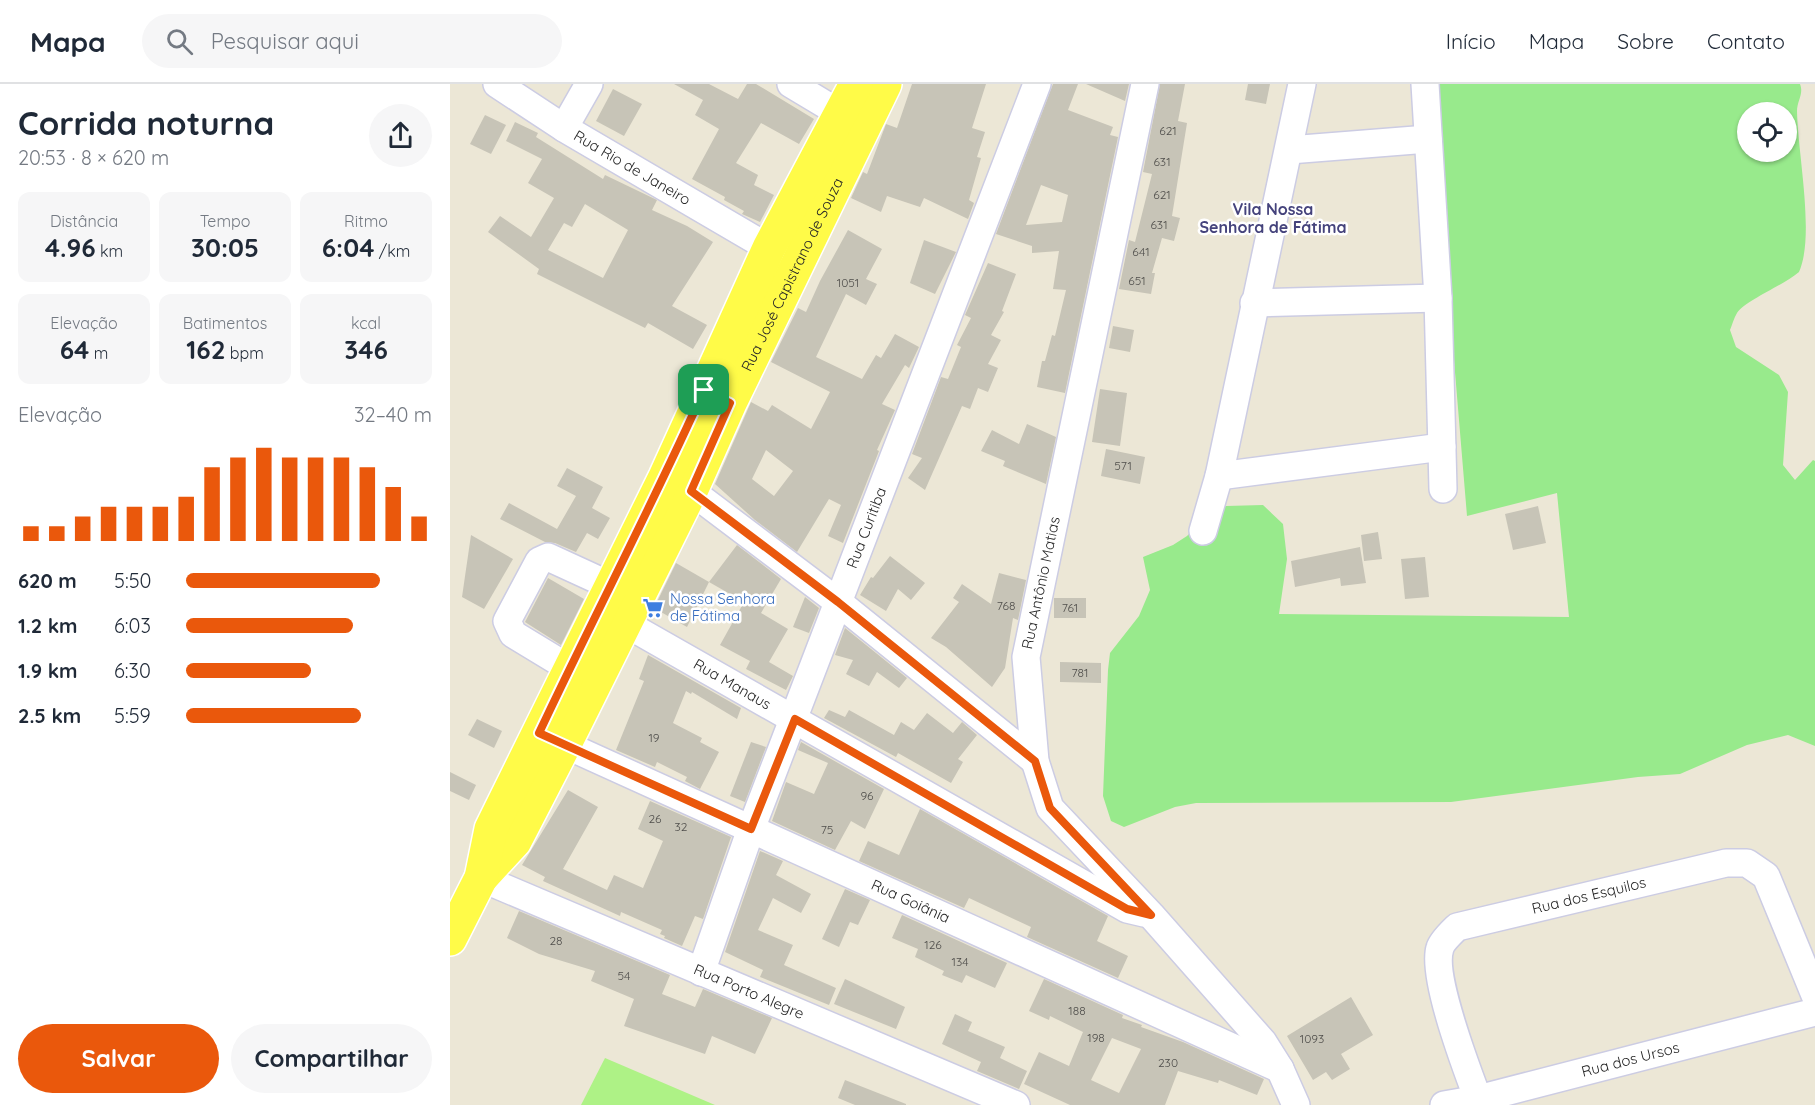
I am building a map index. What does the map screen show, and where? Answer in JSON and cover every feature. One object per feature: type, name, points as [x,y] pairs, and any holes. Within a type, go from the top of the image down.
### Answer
[{"type":"main road","name":"Rua José Capistrano de Souza","points":[[450,939],[481,878],[515,841],[551,739],[611,606],[678,484],[717,396],[852,118],[856,84]]},
{"type":"main road","name":"Rua José Capistrano de Souza","points":[[717,396],[770,248],[852,118],[885,84]]},
{"type":"main road","name":"Rua José Capistrano de Souza","points":[[551,739],[569,668],[611,606]]},
{"type":"street","name":"Rua Rio de Janeiro","points":[[497,84],[564,128],[770,248]]},
{"type":"street","points":[[564,128],[589,84]]},
{"type":"street","points":[[791,84],[852,118]]},
{"type":"street","name":"Rua Curitiba","points":[[701,972],[751,829],[1037,84]]},
{"type":"street","name":"Rua Antônio Matias","points":[[1145,84],[1026,657],[1035,761],[1050,808],[1151,915],[1256,1050],[1280,1069],[1296,1105]]},
{"type":"street","points":[[1203,531],[1219,476],[1302,84]]},
{"type":"street","points":[[1425,84],[1438,298],[1443,489]]},
{"type":"street","points":[[1289,150],[1428,139]]},
{"type":"street","points":[[1254,303],[1438,298]]},
{"type":"street","points":[[1219,476],[1442,447]]},
{"type":"street","points":[[678,484],[838,602],[1035,761]]},
{"type":"street","name":"Rua Manaus","points":[[569,668],[513,634],[507,621],[539,561],[548,557],[611,606],[795,719],[1127,909],[1151,915]]},
{"type":"street","name":"Rua Goiânia","points":[[551,739],[1256,1050]]},
{"type":"street","name":"Rua dos Esquilos","points":[[1478,1102],[1462,1058],[1439,970],[1440,947],[1457,927],[1726,863],[1747,863],[1766,876],[1815,995]]},
{"type":"street","name":"Rua Porto Alegre","points":[[481,878],[1016,1105]]},
{"type":"street","name":"Rua dos Ursos","points":[[1444,1105],[1478,1102],[1815,1011]]},
{"type":"green space","points":[[1431,84],[1800,84],[1801,91],[1797,107],[1797,102],[1737,102],[1737,162],[1797,162],[1797,111],[1806,238],[1804,257],[1799,272],[1742,308],[1736,315],[1730,330],[1736,347],[1779,375],[1788,392],[1783,465],[1795,480],[1813,460],[1815,461],[1815,746],[1788,735],[1747,745],[1680,774],[1638,777],[1451,802],[1196,803],[1175,807],[1124,827],[1111,821],[1103,796],[1110,653],[1139,616],[1150,590],[1143,557],[1173,545],[1187,536],[1211,511],[1226,506],[1263,505],[1283,524],[1287,559],[1279,614],[1569,617],[1557,493],[1467,516]]},
{"type":"green space","points":[[605,1058],[715,1105],[581,1105]]},
{"type":"building","points":[[674,84],[709,84],[738,99],[747,84],[756,84],[814,119],[799,144],[761,123],[736,163],[758,175],[754,185],[774,195],[760,222],[742,214],[744,211],[724,200],[725,197],[692,179],[719,129],[695,115],[703,100]]},
{"type":"building","points":[[912,84],[986,84],[972,128],[985,132],[977,157],[981,158],[969,200],[974,203],[968,219],[924,198],[920,207],[887,196],[881,212],[851,198],[863,172],[867,174],[886,124],[897,128]]},
{"type":"building","points":[[1053,84],[1078,84],[1068,110],[1113,127],[1110,135],[1118,137],[1065,393],[1037,387],[1042,361],[1045,361],[1052,335],[1055,336],[1066,290],[1053,289],[1059,251],[1032,253],[1032,246],[996,234]],"holes":[[[1041,185],[1068,195],[1062,222],[1026,225]]]},
{"type":"building","points":[[1086,84],[1129,84],[1125,101]]},
{"type":"building","points":[[1160,84],[1185,84],[1178,121],[1187,123],[1172,216],[1180,218],[1174,241],[1162,238],[1152,273],[1155,273],[1151,294],[1119,289],[1129,240],[1135,242],[1152,174],[1143,172]]},
{"type":"building","points":[[1248,84],[1270,84],[1266,104],[1245,100]]},
{"type":"building","points":[[613,89],[642,104],[624,136],[596,121]]},
{"type":"building","points":[[485,115],[506,125],[491,154],[470,144]]},
{"type":"building","points":[[515,122],[538,133],[536,137],[603,179],[605,175],[657,200],[652,210],[687,226],[713,242],[672,306],[707,325],[693,349],[648,323],[645,328],[537,274],[539,269],[488,232],[500,216],[531,237],[554,198],[528,183],[542,159],[506,141]],"holes":[[[585,204],[628,230],[603,278],[548,250],[564,223],[572,227]]]},
{"type":"building","points":[[848,230],[882,249],[866,279],[877,284],[866,305],[846,294],[816,357],[862,379],[876,355],[881,358],[895,334],[919,347],[909,368],[905,365],[882,404],[895,410],[877,450],[879,451],[843,543],[828,536],[841,505],[829,499],[797,552],[755,520],[715,484],[751,402],[768,411],[772,405],[811,429],[830,392],[771,362],[798,308],[806,312]],"holes":[[[766,450],[793,471],[774,496],[752,479]]]},
{"type":"building","points":[[924,240],[956,252],[935,294],[910,283]]},
{"type":"building","points":[[988,263],[1016,274],[1002,311],[1004,312],[991,335],[1001,340],[988,364],[998,368],[988,392],[978,388],[970,409],[962,406],[925,490],[908,478],[922,458],[912,454],[941,377],[948,379],[961,347],[957,345],[971,318],[965,315]]},
{"type":"building","points":[[1113,326],[1134,330],[1130,352],[1109,348]]},
{"type":"building","points":[[1100,389],[1127,393],[1120,446],[1092,442]]},
{"type":"building","points":[[1027,424],[1056,437],[1046,484],[1003,466],[1005,461],[981,451],[992,430],[1019,444]]},
{"type":"building","points":[[1106,449],[1145,457],[1140,484],[1101,476]]},
{"type":"building","points":[[567,468],[603,487],[592,508],[610,518],[598,539],[587,533],[576,552],[555,543],[545,542],[500,519],[509,503],[557,529],[576,496],[557,486]]},
{"type":"building","points":[[1538,506],[1546,543],[1513,550],[1505,514]]},
{"type":"building","points":[[1378,532],[1382,559],[1364,561],[1361,535]]},
{"type":"building","points":[[471,535],[513,559],[484,609],[462,597]]},
{"type":"building","points":[[737,545],[781,579],[761,613],[788,629],[769,662],[793,676],[786,690],[746,669],[750,661],[720,645],[744,602],[709,582]]},
{"type":"building","points":[[1360,547],[1366,583],[1341,586],[1340,578],[1295,587],[1291,561]]},
{"type":"building","points":[[890,556],[925,583],[911,600],[898,589],[886,611],[860,595],[871,577],[873,578]]},
{"type":"building","points":[[1425,557],[1429,597],[1405,599],[1401,559]]},
{"type":"building","points":[[676,563],[709,582],[687,627],[654,608]]},
{"type":"building","points":[[999,573],[1026,580],[1018,620],[1013,618],[1005,668],[992,687],[946,647],[931,638],[959,602],[953,598],[962,584],[991,604]]},
{"type":"building","points":[[548,578],[584,599],[561,645],[525,622]]},
{"type":"building","points":[[805,597],[819,608],[809,633],[793,627]]},
{"type":"building","points":[[1054,598],[1086,598],[1086,618],[1054,618]]},
{"type":"building","points":[[845,628],[907,678],[899,688],[877,672],[869,686],[846,674],[853,660],[835,655]]},
{"type":"building","points":[[648,655],[741,708],[737,719],[692,692],[691,694],[686,691],[673,723],[702,738],[700,742],[719,752],[700,789],[685,781],[687,777],[657,762],[655,767],[616,750],[644,681],[639,679]]},
{"type":"building","points":[[1060,662],[1101,663],[1101,683],[1060,682]]},
{"type":"building","points":[[829,710],[845,717],[849,710],[894,735],[901,722],[914,730],[927,713],[953,733],[962,722],[977,735],[958,759],[963,762],[951,783],[898,753],[896,757],[824,718]]},
{"type":"building","points":[[477,719],[502,731],[494,748],[468,735]]},
{"type":"building","points":[[751,742],[766,747],[745,802],[730,796]]},
{"type":"building","points":[[801,742],[884,789],[865,829],[851,821],[835,850],[772,821],[786,782],[814,794],[828,763],[798,750]]},
{"type":"building","points":[[450,772],[476,785],[469,800],[450,791]]},
{"type":"building","points":[[568,790],[598,807],[563,869],[607,890],[614,875],[643,888],[663,841],[638,829],[650,801],[731,837],[703,919],[695,916],[682,946],[664,938],[665,936],[660,934],[662,930],[621,912],[620,916],[543,881],[545,877],[522,865]]},
{"type":"building","points":[[920,809],[1108,916],[1097,941],[1128,956],[1118,978],[1027,937],[1031,927],[969,898],[964,908],[859,861],[868,841],[899,855]]},
{"type":"building","points":[[760,851],[783,861],[776,875],[811,894],[801,913],[773,898],[758,930],[793,945],[784,965],[836,988],[829,1005],[760,977],[763,970],[725,952]]},
{"type":"building","points":[[845,889],[870,900],[858,925],[850,922],[839,947],[822,939]]},
{"type":"building","points":[[519,911],[670,975],[662,994],[695,1007],[703,989],[772,1018],[755,1054],[712,1036],[705,1054],[624,1026],[634,999],[591,981],[595,971],[539,954],[507,938]]},
{"type":"building","points":[[902,915],[1007,963],[995,988],[966,975],[962,983],[942,975],[944,971],[915,957],[918,949],[892,938]]},
{"type":"building","points":[[845,979],[905,1007],[896,1029],[834,1004]]},
{"type":"building","points":[[1044,979],[1123,1015],[1122,1018],[1142,1025],[1141,1027],[1183,1042],[1264,1079],[1257,1095],[1219,1080],[1218,1083],[1178,1071],[1165,1105],[1070,1105],[1024,1084],[1039,1052],[1069,1066],[1083,1032],[1050,1016],[1049,1020],[1029,1011]],"holes":[[[1112,1038],[1141,1049],[1119,1093],[1091,1080]]]},
{"type":"building","points":[[1351,997],[1373,1035],[1341,1054],[1350,1069],[1332,1080],[1326,1072],[1313,1080],[1287,1036]]},
{"type":"building","points":[[955,1014],[972,1022],[968,1031],[1005,1047],[1000,1058],[1027,1071],[1019,1089],[977,1071],[981,1062],[942,1044]]},
{"type":"building","points":[[845,1080],[906,1105],[855,1105],[838,1098]]},
{"type":"place","name":"Nossa Senhora de Fátima","points":[[653,608]]},
{"type":"district","name":"Vila Nossa Senhora de Fátima","points":[[1273,218]]},
{"type":"route","points":[[704,390],[730,403],[691,491],[838,602],[1035,761],[1050,808],[1151,915],[1127,909],[795,719],[751,829],[539,733],[598,608],[665,477],[704,390]]}]
